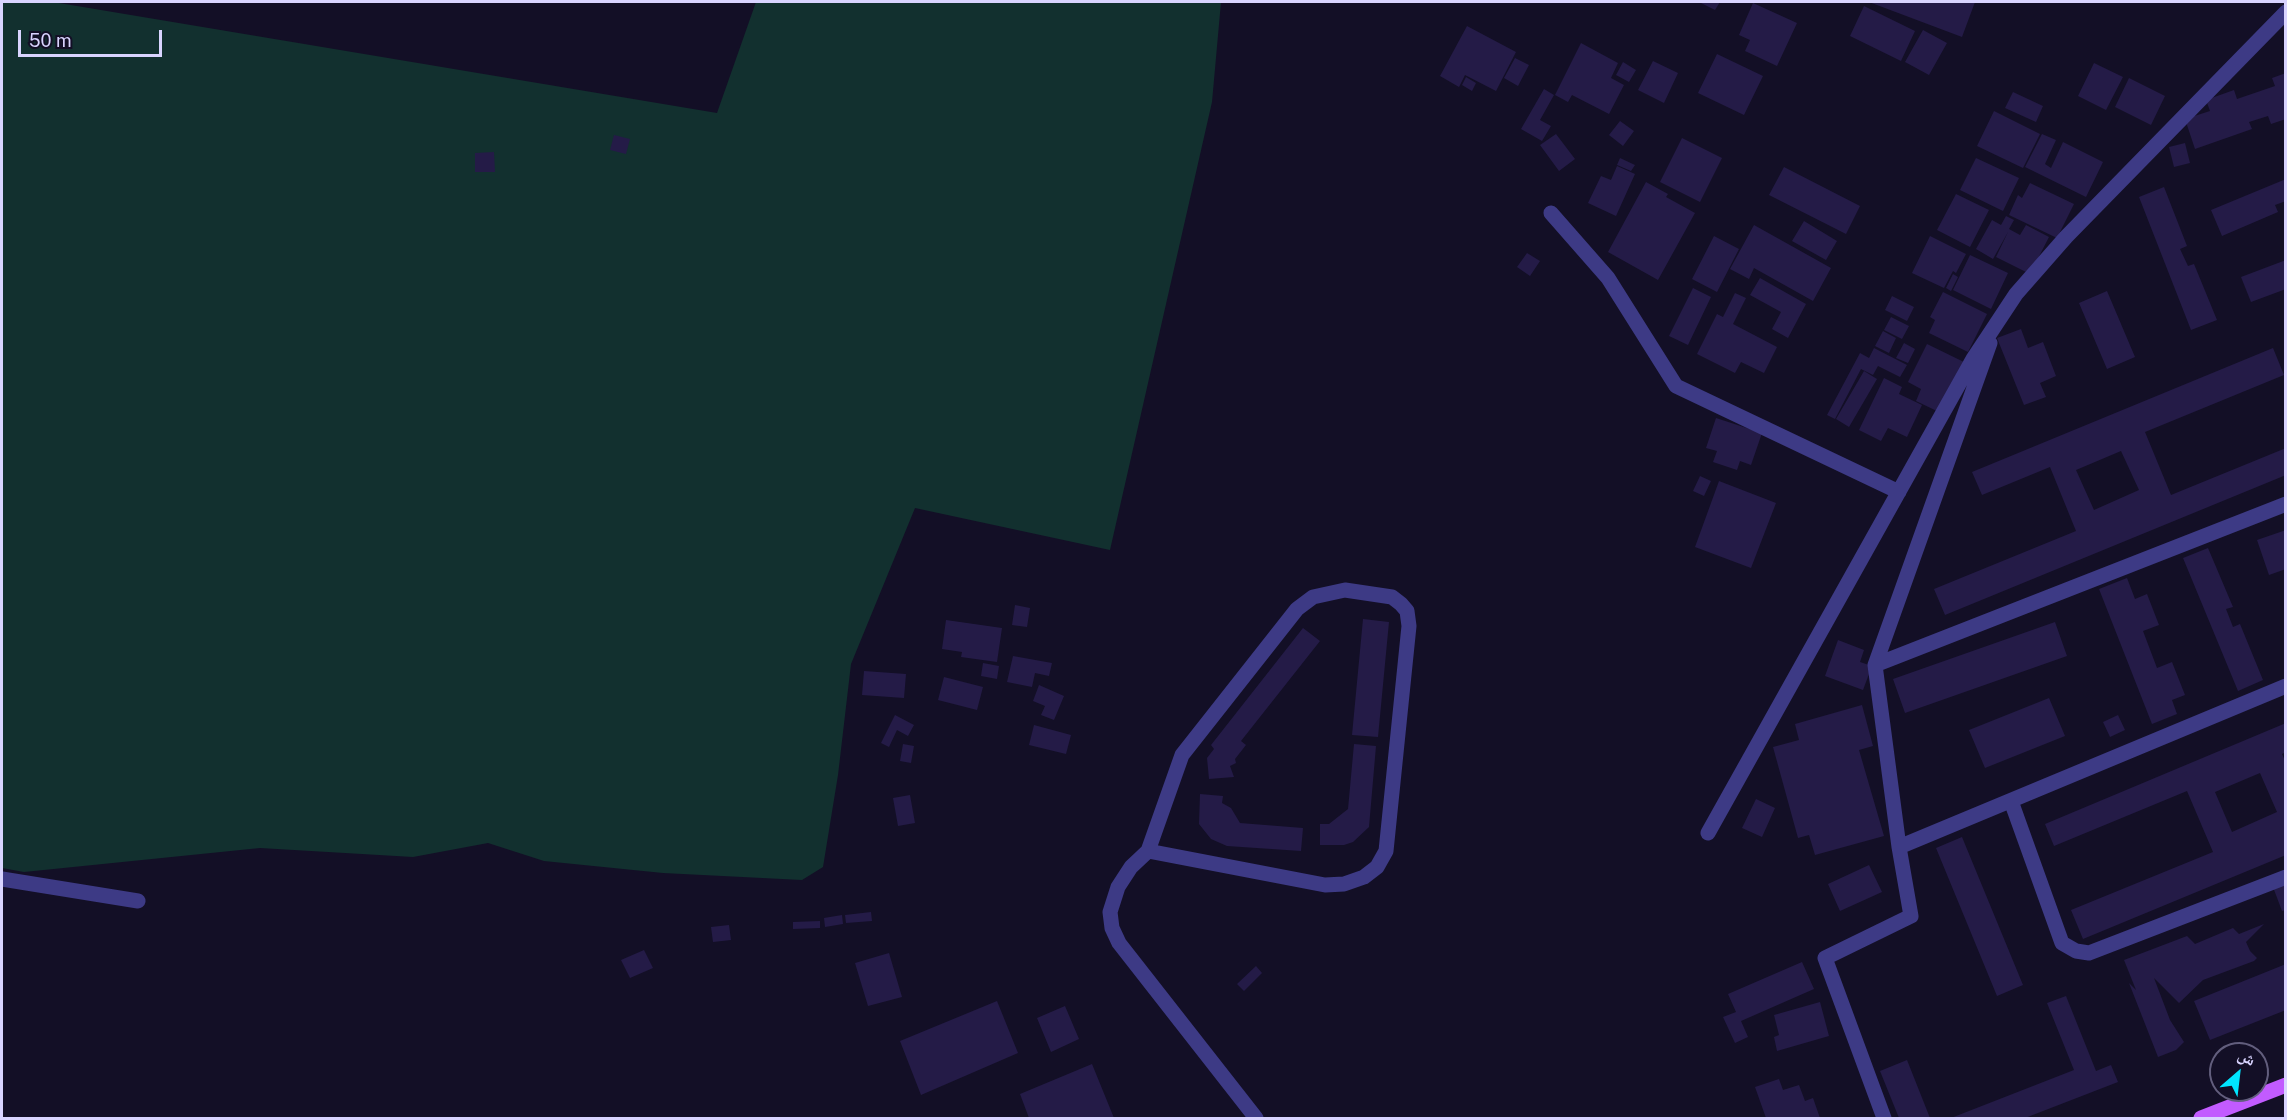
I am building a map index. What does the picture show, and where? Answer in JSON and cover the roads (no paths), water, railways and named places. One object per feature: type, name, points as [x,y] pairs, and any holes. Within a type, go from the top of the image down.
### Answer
[{"type":"main road","points":[[2201,1119],[2286,1085]]},
{"type":"street","points":[[1708,833],[1972,359],[2016,294],[2066,237],[2286,12]]},
{"type":"street","points":[[1551,213],[1608,278],[1676,386],[1899,492]]},
{"type":"street","points":[[1884,1119],[1825,958],[1911,916],[1899,847],[1875,664],[1997,323]]},
{"type":"street","points":[[1875,664],[2286,504]]},
{"type":"street","points":[[1148,851],[1325,885],[1344,884],[1364,877],[1377,867],[1386,851],[1409,626],[1407,611],[1401,604],[1392,597],[1345,590],[1313,597],[1297,609],[1182,755],[1148,851],[1131,867],[1118,887],[1110,912],[1112,928],[1119,943],[1256,1119]]},
{"type":"street","points":[[1899,847],[2286,686]]},
{"type":"street","points":[[2011,801],[2062,944],[2076,951],[2089,953],[2286,877]]},
{"type":"street","points":[[2,879],[138,901]]}]
